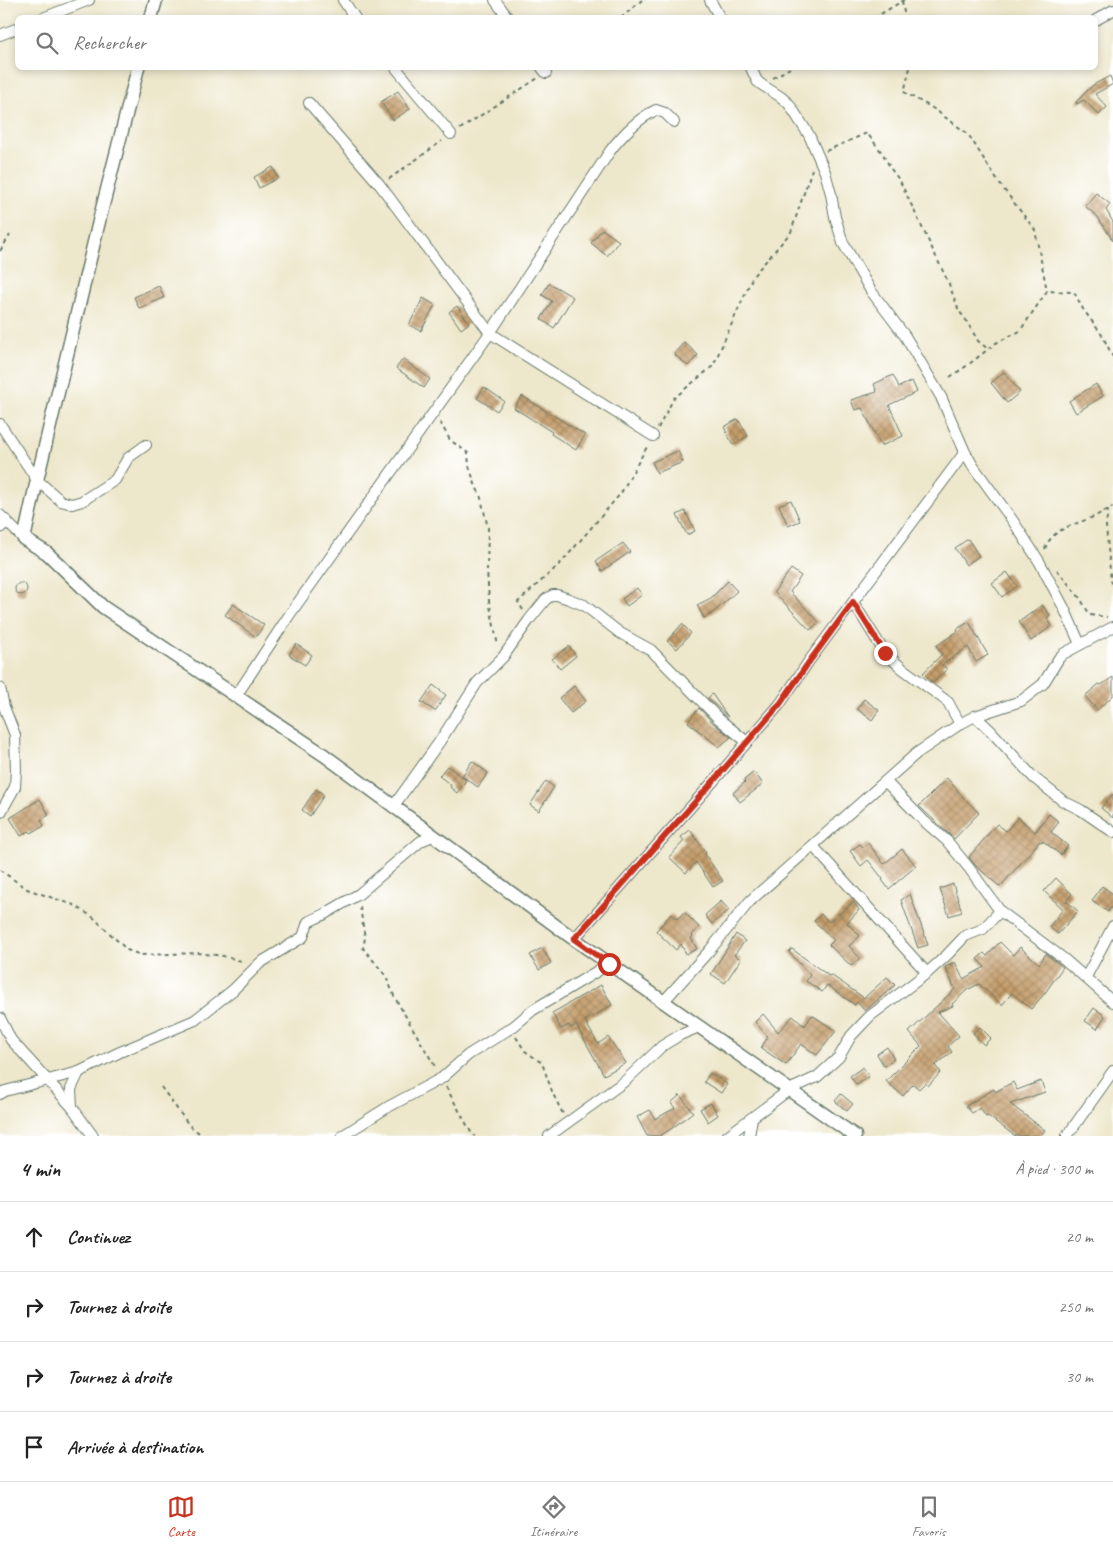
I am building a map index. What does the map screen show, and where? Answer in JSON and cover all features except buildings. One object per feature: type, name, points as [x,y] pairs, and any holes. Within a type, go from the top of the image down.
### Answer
[{"type":"street","points":[[52,15],[89,0]]},
{"type":"street","points":[[153,15],[156,0]]},
{"type":"street","points":[[343,0],[353,15]]},
{"type":"street","points":[[495,0],[506,15]]},
{"type":"street","points":[[710,0],[718,15]]},
{"type":"street","points":[[1098,19],[1113,10]]},
{"type":"street","points":[[0,35],[15,29]]},
{"type":"street","points":[[24,539],[36,480],[98,222],[137,70]]},
{"type":"street","points":[[398,70],[451,134]]},
{"type":"street","points":[[752,70],[762,86],[789,104],[808,135],[825,172],[843,243],[871,291],[905,336],[941,396],[964,452],[1039,561],[1064,608],[1080,644]]},
{"type":"street","points":[[309,103],[380,185],[490,333],[653,436]]},
{"type":"street","points":[[236,696],[290,614],[490,333],[591,178],[623,135],[645,116],[656,110],[664,113],[674,122]]},
{"type":"street","points":[[0,424],[36,480],[61,501],[72,504],[82,501],[115,480],[128,458],[146,445]]},
{"type":"street","points":[[574,939],[780,704],[964,452]]},
{"type":"street","points":[[2,521],[24,539],[47,553],[103,607],[324,755],[574,939],[854,1136]]},
{"type":"street","points":[[394,807],[440,741],[477,683],[503,658],[529,620],[546,599],[553,595],[569,598],[584,605],[620,633],[651,650],[720,719],[747,742]]},
{"type":"street","points":[[853,602],[885,653],[948,702],[960,724]]},
{"type":"street","points":[[663,1002],[710,950],[750,901],[917,753],[975,716],[1021,701],[1043,684],[1059,658],[1112,623]]},
{"type":"street","points":[[0,688],[4,707],[14,735],[16,770],[14,787],[1,812]]},
{"type":"street","points":[[975,716],[991,730],[1032,777],[1063,801],[1082,810],[1113,832]]},
{"type":"street","points":[[886,782],[924,821],[947,841],[970,868],[1000,911],[1086,977],[1113,1002]]},
{"type":"street","points":[[0,1094],[5,1091],[79,1072],[120,1052],[196,1020],[233,990],[260,963],[302,937],[308,922],[359,894],[421,841],[433,836]]},
{"type":"street","points":[[813,846],[927,973]]},
{"type":"street","points":[[728,1136],[789,1090],[817,1077],[839,1057],[851,1036],[870,1016],[927,973],[965,936],[982,929],[1000,911]]},
{"type":"street","points":[[1086,977],[1113,926]]},
{"type":"street","points":[[342,1136],[442,1078],[468,1056],[514,1026],[533,1010],[609,964]]},
{"type":"street","points":[[0,1018],[11,1040],[72,1107],[93,1136]]},
{"type":"street","points":[[549,1136],[625,1081],[662,1046],[680,1035],[699,1027]]},
{"type":"street","points":[[1067,1136],[1113,1071]]},
{"type":"street","points":[[72,1107],[71,1089],[79,1072]]},
{"type":"street","points":[[749,1136],[752,1118]]},
{"type":"path","points":[[624,15],[642,0]]},
{"type":"path","points":[[879,15],[903,1],[904,15]]},
{"type":"path","points":[[380,185],[544,70]]},
{"type":"path","points":[[762,86],[787,70]]},
{"type":"path","points":[[910,70],[904,92],[934,109],[968,134],[999,183],[1035,230],[1047,291],[1020,331],[996,343],[968,366],[950,377]]},
{"type":"path","points":[[529,620],[518,602],[562,562],[621,494],[674,398],[713,366],[752,276],[791,232],[817,154],[867,133],[900,181],[949,284],[959,311],[978,342],[988,349]]},
{"type":"path","points":[[0,250],[10,235]]},
{"type":"path","points":[[1047,291],[1074,292],[1082,309],[1102,335],[1113,357]]},
{"type":"path","points":[[436,410],[441,426],[450,440],[468,453],[469,466],[480,494],[488,528],[487,570],[489,601],[497,643],[503,658]]},
{"type":"path","points":[[1043,555],[1047,542],[1058,532],[1074,523],[1088,519],[1113,507]]},
{"type":"path","points":[[1108,509],[1106,526],[1111,581],[1113,584]]},
{"type":"path","points":[[1056,569],[1080,598],[1090,615],[1112,623]]},
{"type":"path","points":[[0,870],[27,888],[74,904],[94,918],[127,950],[141,955],[198,953],[260,963]]},
{"type":"path","points":[[359,894],[360,916],[365,938],[363,948],[386,976],[395,998],[419,1037],[472,1134],[475,1136]]},
{"type":"path","points":[[514,1026],[516,1039],[524,1051],[542,1063],[553,1094],[568,1123]]},
{"type":"path","points":[[162,1087],[189,1125],[204,1136]]},
{"type":"route","points":[[609,964],[574,939],[780,704],[853,602],[875,634],[885,653]]}]
